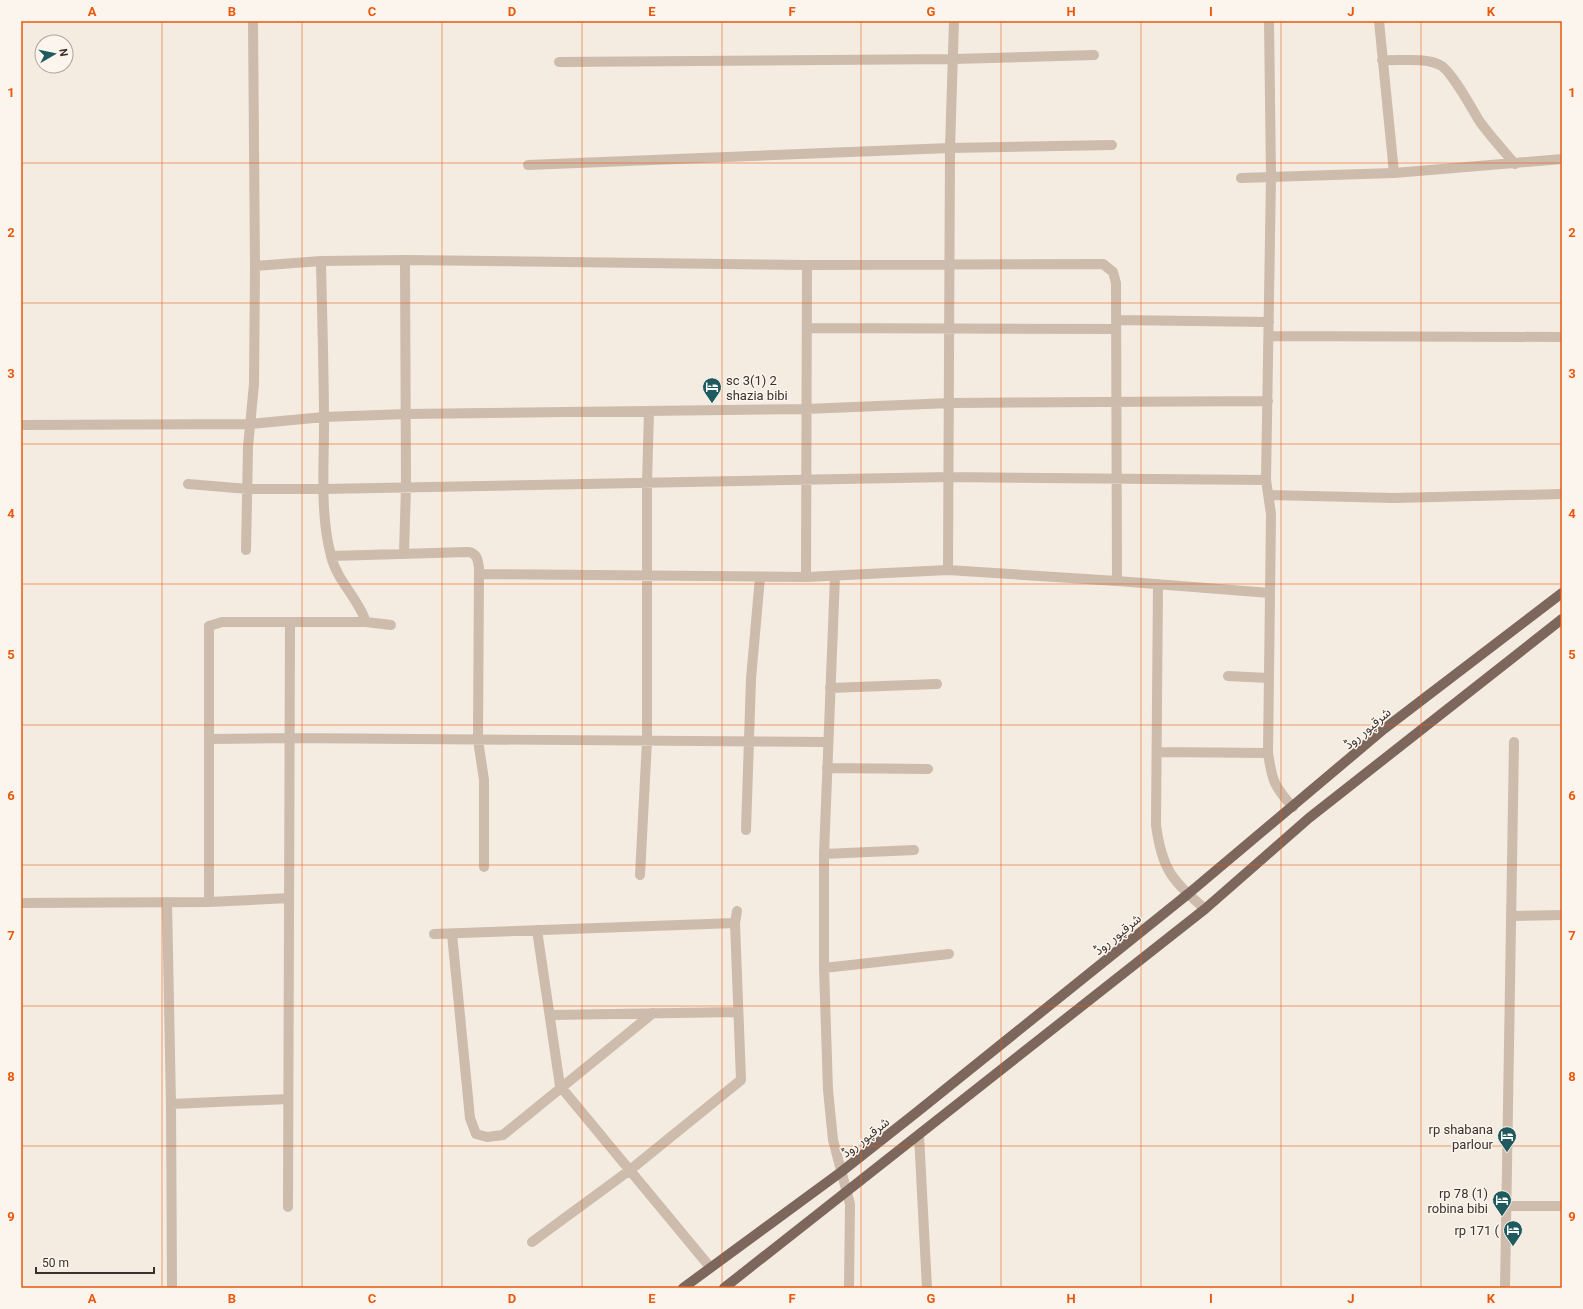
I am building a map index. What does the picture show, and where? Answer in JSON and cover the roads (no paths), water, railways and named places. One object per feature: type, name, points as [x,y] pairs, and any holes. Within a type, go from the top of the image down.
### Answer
[{"type":"main road","name":"شرقپور روڈ","points":[[683,1288],[841,1172],[1188,894],[1384,729],[1562,593]]},
{"type":"main road","points":[[724,1288],[1205,909],[1309,818],[1562,620]]},
{"type":"street","points":[[246,550],[250,424],[254,384],[255,266],[253,21]]},
{"type":"street","points":[[948,570],[951,264],[950,148],[954,21]]},
{"type":"street","points":[[1269,21],[1271,177],[1266,480],[1271,514],[1268,753],[1274,782],[1282,796],[1293,807]]},
{"type":"street","points":[[1379,21],[1394,173]]},
{"type":"street","points":[[559,62],[954,59],[1094,55]]},
{"type":"street","points":[[1382,60],[1425,61],[1445,68],[1497,144],[1515,164]]},
{"type":"street","points":[[528,166],[950,148],[1112,145]]},
{"type":"street","points":[[1241,178],[1394,173],[1562,159]]},
{"type":"street","points":[[255,266],[321,261],[405,260],[807,265],[1103,264],[1111,268],[1115,277],[1118,581]]},
{"type":"street","points":[[404,553],[406,487],[405,260]]},
{"type":"street","points":[[321,261],[324,489],[327,534],[331,556],[337,574],[362,611],[366,622]]},
{"type":"street","points":[[806,577],[807,265]]},
{"type":"street","points":[[807,328],[950,328],[1269,322]]},
{"type":"street","points":[[1269,336],[1562,337]]},
{"type":"street","points":[[21,425],[250,424],[324,417],[406,414],[806,409],[950,403],[1268,401]]},
{"type":"street","points":[[640,875],[647,741],[647,483],[649,411]]},
{"type":"street","points":[[188,484],[248,489],[324,489],[949,477],[1266,480]]},
{"type":"street","points":[[1268,495],[1394,498],[1562,494]]},
{"type":"street","points":[[331,556],[404,553],[472,553],[477,558],[479,574],[478,740],[484,780],[484,867]]},
{"type":"street","points":[[479,574],[647,577],[806,577],[948,570],[1270,593]]},
{"type":"street","points":[[835,576],[824,854],[824,968],[828,1090],[833,1140],[850,1204],[849,1288]]},
{"type":"street","points":[[746,830],[751,679],[760,577]]},
{"type":"street","points":[[1158,584],[1156,825],[1161,856],[1167,870],[1178,885],[1205,909]]},
{"type":"street","points":[[209,902],[209,626],[222,622],[366,622],[391,626]]},
{"type":"street","points":[[288,1207],[290,622]]},
{"type":"street","points":[[1228,676],[1268,678]]},
{"type":"street","points":[[830,688],[937,684]]},
{"type":"street","points":[[209,739],[289,738],[828,742]]},
{"type":"street","points":[[1505,1288],[1514,742]]},
{"type":"street","points":[[1157,752],[1268,753]]},
{"type":"street","points":[[828,768],[928,769]]},
{"type":"street","points":[[824,854],[914,850]]},
{"type":"street","points":[[21,902],[209,902],[289,898]]},
{"type":"street","points":[[167,902],[171,1104],[172,1288]]},
{"type":"street","points":[[532,1242],[630,1170],[741,1080],[735,923],[736,911]]},
{"type":"street","points":[[1512,916],[1562,915]]},
{"type":"street","points":[[434,934],[735,923]]},
{"type":"street","points":[[537,930],[560,1086],[710,1267]]},
{"type":"street","points":[[452,934],[470,1118],[476,1134],[487,1137],[502,1135],[560,1086],[653,1013]]},
{"type":"street","points":[[824,968],[949,954]]},
{"type":"street","points":[[550,1015],[738,1012]]},
{"type":"street","points":[[171,1104],[288,1099]]},
{"type":"street","points":[[919,1135],[927,1288]]},
{"type":"street","points":[[1507,1206],[1562,1206]]},
{"type":"place","name":"sc 3(1) 2 shazia bibi","points":[[712,404]]},
{"type":"place","name":"rp shabana parlour","points":[[1507,1153]]},
{"type":"place","name":"rp 78 (1) robina bibi","points":[[1502,1217]]},
{"type":"place","name":"rp 171 (","points":[[1513,1247]]}]
